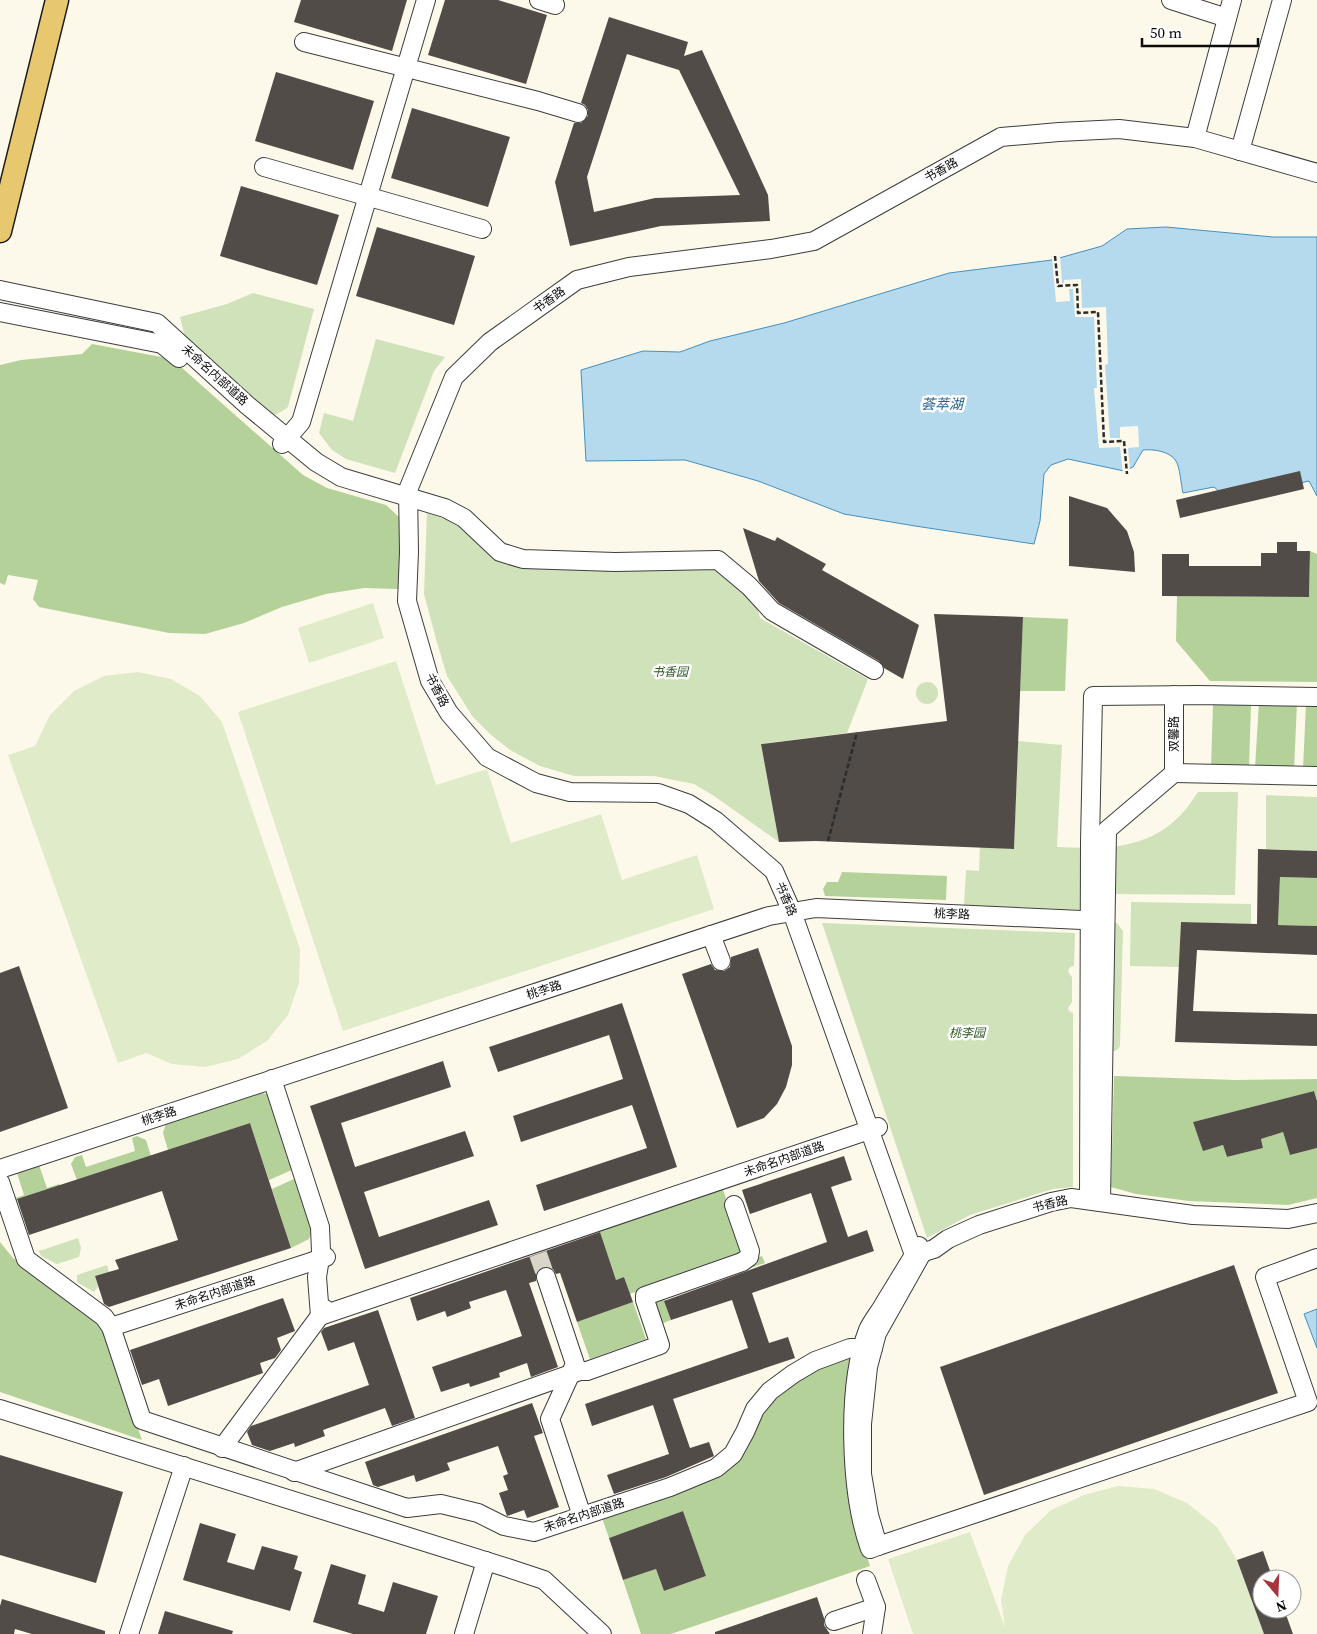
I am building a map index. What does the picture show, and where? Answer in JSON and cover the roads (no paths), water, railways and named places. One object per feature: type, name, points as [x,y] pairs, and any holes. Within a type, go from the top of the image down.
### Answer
[{"type":"main road","points":[[0,231],[57,0]]},
{"type":"street","points":[[285,441],[301,422],[426,0]]},
{"type":"street","points":[[538,0],[556,5]]},
{"type":"street","points":[[1171,0],[1227,18]]},
{"type":"street","points":[[1195,138],[1232,0]]},
{"type":"street","points":[[1240,151],[1282,0]]},
{"type":"street","points":[[304,42],[538,101],[578,113]]},
{"type":"street","name":"书香路","points":[[413,501],[408,490],[454,377],[490,342],[577,280],[629,267],[772,249],[814,241],[1001,138],[1059,132],[1119,129],[1195,138],[1317,173]]},
{"type":"street","name":"书香路","points":[[1317,183],[1192,146],[1127,139],[1060,140],[1003,148],[817,250],[774,258],[632,275],[581,288],[494,349],[460,383],[414,490],[412,599],[436,679],[472,731],[491,750],[538,778],[573,787],[660,787],[691,799],[722,816],[780,867],[916,1250],[947,1232],[976,1219],[1049,1196],[1071,1192],[1193,1215],[1288,1219],[1317,1214]]},
{"type":"street","points":[[264,168],[482,229]]},
{"type":"street","name":"未命名内部道路","points":[[0,290],[157,323],[247,404],[309,466],[334,481],[445,508],[464,518],[500,552],[524,559],[615,562],[718,560],[750,586],[772,611],[874,670]]},
{"type":"street","name":"未命名内部道路","points":[[0,312],[162,344],[285,441]]},
{"type":"street","points":[[1095,1198],[1097,924],[1093,696],[1174,695],[1317,698]]},
{"type":"street","name":"双馨路","points":[[1174,695],[1174,773]]},
{"type":"street","points":[[1097,924],[1107,830],[1174,773],[1317,776]]},
{"type":"street","name":"桃李路","points":[[0,1175],[276,1082],[713,939],[772,925],[816,908],[1097,924]]},
{"type":"street","points":[[713,939],[721,961]]},
{"type":"street","points":[[222,1448],[323,1312],[324,1275],[320,1228],[276,1082]]},
{"type":"street","name":"桃李路","points":[[0,1169],[276,1082]]},
{"type":"street","name":"未命名内部道路","points":[[323,1312],[539,1244],[873,1126]]},
{"type":"street","name":"未命名内部道路","points":[[0,1182],[26,1259],[104,1317],[111,1327],[142,1420],[407,1508],[440,1504],[478,1513],[504,1526],[534,1532],[670,1487],[716,1468],[733,1454],[755,1409],[770,1391],[793,1374],[815,1361],[850,1348],[868,1348]]},
{"type":"street","name":"书香路","points":[[1095,1198],[1195,1209],[1288,1212],[1317,1206]]},
{"type":"street","points":[[300,1473],[660,1345],[644,1300],[647,1295],[742,1262],[749,1257],[750,1251],[734,1205]]},
{"type":"street","points":[[916,1250],[869,1330],[868,1348],[855,1397],[855,1476],[866,1537],[870,1549],[1308,1402],[1264,1277],[1317,1258]]},
{"type":"street","name":"未命名内部道路","points":[[111,1327],[323,1258]]},
{"type":"street","points":[[550,1276],[583,1363],[550,1419],[586,1514]]},
{"type":"street","points":[[0,1409],[182,1470],[485,1565],[544,1580],[602,1634]]},
{"type":"street","points":[[0,1417],[182,1470]]},
{"type":"street","points":[[129,1634],[182,1470]]},
{"type":"street","points":[[464,1634],[485,1565]]},
{"type":"street","points":[[485,1565],[540,1590],[590,1634]]},
{"type":"street","points":[[866,1580],[876,1608],[872,1634]]},
{"type":"street","points":[[834,1621],[876,1608]]},
{"type":"water","name":"荟萃湖","points":[[1166,227],[1273,237],[1317,237],[1317,496],[1309,481],[1229,500],[1214,487],[1183,493],[1176,461],[1170,455],[1156,450],[1143,450],[1133,467],[1124,471],[1068,459],[1051,465],[1044,474],[1040,521],[1034,544],[844,514],[758,481],[685,460],[586,461],[581,370],[643,351],[680,352],[710,341],[784,323],[949,273],[1052,260],[1102,246],[1127,229]]},
{"type":"water","points":[[1317,1309],[1317,1348],[1304,1314]]},
{"type":"tunnel","points":[[538,1254],[546,1277]]},
{"type":"park label","name":"书香园","points":[[670,672]]},
{"type":"park label","name":"桃李园","points":[[967,1033]]}]
